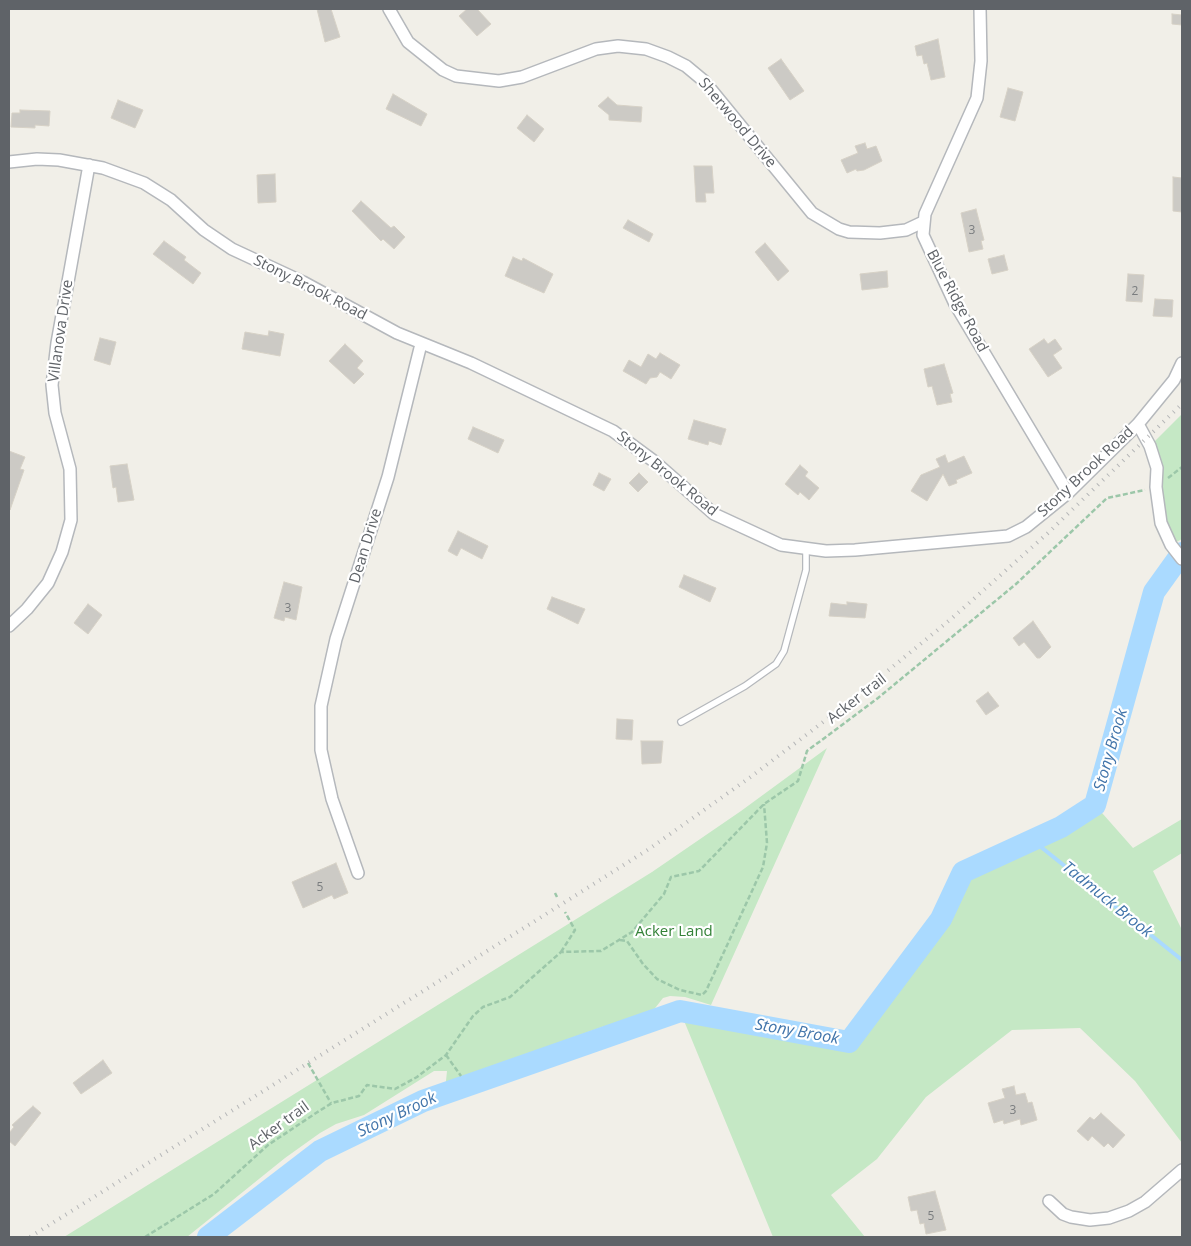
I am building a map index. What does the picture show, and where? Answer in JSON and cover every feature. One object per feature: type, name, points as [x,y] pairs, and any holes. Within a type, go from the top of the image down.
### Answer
[{"type":"street","name":"Sherwood Drive","points":[[389,9],[408,42],[443,70],[456,76],[499,81],[522,77],[596,49],[618,46],[646,49],[668,56],[686,66],[704,81],[812,213],[839,229],[849,232],[880,233],[906,230],[923,222]]},
{"type":"street","points":[[923,222],[976,98],[981,60],[980,9]]},
{"type":"street","name":"Stony Brook Road","points":[[9,162],[48,159],[89,165],[144,182],[171,200],[204,230],[232,250],[304,282],[396,333],[471,363],[613,431],[655,462],[714,514],[781,545],[855,550],[1008,536],[1026,527],[1068,493],[1138,424],[1150,446],[1157,468],[1156,487],[1161,523],[1171,545],[1182,559]]},
{"type":"street","name":"Villanova Drive","points":[[9,626],[27,609],[48,583],[62,552],[71,520],[70,469],[54,413],[52,385],[57,342],[89,165]]},
{"type":"street","name":"Blue Ridge Road","points":[[923,222],[923,235],[952,297],[1068,493]]},
{"type":"street","name":"Dean Drive","points":[[358,873],[332,799],[321,750],[321,706],[336,640],[388,476],[421,344]]},
{"type":"street","points":[[1138,424],[1174,380],[1182,363]]},
{"type":"street","points":[[1050,1201],[1063,1214],[1072,1217],[1090,1220],[1109,1218],[1145,1202],[1182,1170]]},
{"type":"lane","points":[[681,722],[745,686],[776,664],[784,651],[806,570],[806,548]]},
{"type":"path","name":"Acker trail","points":[[561,952],[601,951],[632,932],[664,894],[671,877],[699,871],[764,804],[798,781],[807,751],[885,692],[1016,584],[1107,498],[1156,487]]},
{"type":"path","points":[[620,940],[627,941],[643,964],[657,979],[680,990],[702,995],[706,991],[741,911],[763,867],[767,843],[764,804]]},
{"type":"path","points":[[555,892],[557,897]]},
{"type":"path","points":[[461,1076],[446,1055],[473,1016],[483,1008],[510,997],[561,952],[575,930],[565,912]]},
{"type":"path","name":"Acker trail","points":[[145,1237],[214,1194],[268,1145],[332,1104],[359,1096],[367,1085],[394,1090],[446,1055]]},
{"type":"path","points":[[308,1064],[332,1104]]},
{"type":"green space","points":[[1182,414],[1182,539],[1171,545],[1150,446]]},
{"type":"green space","name":"Acker Land","points":[[827,748],[711,1005],[685,997],[670,996],[663,998],[652,1012],[602,1027],[532,1052],[462,1083],[448,1084],[446,1081],[447,1071],[434,1071],[364,1115],[336,1124],[320,1133],[285,1158],[187,1237],[64,1237],[652,872],[741,811]]},
{"type":"green space","points":[[1095,805],[1133,848],[1182,819],[1182,853],[1153,871],[1182,930],[1182,1143],[1135,1081],[1080,1028],[1012,1030],[926,1097],[877,1159],[831,1195],[865,1237],[773,1237],[680,1011],[849,1042],[941,919],[963,872]]},
{"type":"building","points":[[317,9],[331,9],[340,37],[325,42]]},
{"type":"building","points":[[467,9],[477,9],[491,24],[477,36],[459,16]]},
{"type":"building","points":[[1172,14],[1182,15],[1182,25],[1172,24]]},
{"type":"building","points":[[938,39],[945,77],[931,80],[927,63],[924,64],[922,55],[917,56],[915,46]]},
{"type":"building","points":[[781,59],[804,91],[790,100],[768,68]]},
{"type":"building","points":[[1008,88],[1023,92],[1015,121],[1000,117]]},
{"type":"building","points":[[393,94],[427,114],[421,126],[386,109]]},
{"type":"building","points":[[608,97],[617,105],[642,107],[641,122],[609,120],[609,115],[598,106]]},
{"type":"building","points":[[118,100],[143,110],[135,128],[111,118]]},
{"type":"building","points":[[20,110],[50,111],[49,126],[35,125],[35,128],[11,127],[12,113],[20,113]]},
{"type":"building","points":[[527,115],[544,129],[534,142],[517,128]]},
{"type":"building","points":[[865,143],[867,149],[876,146],[882,161],[864,170],[857,171],[856,169],[847,173],[841,160],[858,153],[855,146]]},
{"type":"building","points":[[694,166],[712,166],[714,193],[705,193],[706,202],[696,202]]},
{"type":"building","points":[[275,174],[276,202],[258,203],[257,175]]},
{"type":"building","points":[[1173,177],[1182,178],[1182,212],[1173,211]]},
{"type":"building","points":[[361,201],[391,228],[394,226],[405,237],[394,249],[383,239],[381,241],[352,211]]},
{"type":"building","points":[[976,209],[984,240],[981,241],[983,249],[969,252],[961,213]]},
{"type":"building","points":[[628,220],[653,234],[649,242],[623,228]]},
{"type":"building","points":[[164,241],[186,257],[184,260],[201,273],[193,284],[153,254]]},
{"type":"building","points":[[765,243],[789,271],[778,281],[755,252]]},
{"type":"building","points":[[1004,255],[1008,270],[992,274],[988,259]]},
{"type":"building","points":[[513,257],[522,261],[523,258],[553,274],[544,293],[505,276]]},
{"type":"building","points":[[887,271],[888,287],[862,290],[860,274]]},
{"type":"building","points":[[1128,274],[1144,275],[1142,302],[1126,301]]},
{"type":"building","points":[[1155,299],[1173,300],[1172,317],[1153,316]]},
{"type":"building","points":[[269,331],[284,334],[280,356],[242,349],[245,332],[268,336]]},
{"type":"building","points":[[100,338],[116,342],[110,365],[94,360]]},
{"type":"building","points":[[1044,339],[1048,344],[1055,339],[1062,349],[1053,355],[1062,368],[1048,377],[1029,349]]},
{"type":"building","points":[[345,344],[363,361],[357,368],[364,374],[354,384],[329,361]]},
{"type":"building","points":[[660,353],[680,365],[671,379],[660,372],[657,377],[650,378],[646,384],[623,371],[629,360],[641,367],[648,354],[656,359]]},
{"type":"building","points":[[944,364],[953,393],[950,394],[952,402],[937,405],[932,386],[928,387],[924,369]]},
{"type":"building","points":[[694,420],[726,429],[721,445],[709,441],[708,445],[688,439]]},
{"type":"building","points":[[473,427],[504,440],[498,453],[468,439]]},
{"type":"building","points":[[9,451],[25,457],[20,469],[24,470],[10,510]]},
{"type":"building","points":[[945,455],[948,463],[964,456],[972,473],[956,480],[957,483],[949,486],[943,474],[927,501],[911,491],[921,475],[940,467],[936,459]]},
{"type":"building","points":[[127,464],[134,500],[118,502],[116,487],[113,488],[110,466]]},
{"type":"building","points":[[800,465],[808,472],[805,476],[819,488],[809,500],[800,492],[798,495],[785,484]]},
{"type":"building","points":[[599,473],[611,479],[604,491],[593,485]]},
{"type":"building","points":[[639,473],[648,482],[638,492],[629,483]]},
{"type":"building","points":[[458,531],[488,546],[482,559],[461,548],[457,556],[448,551]]},
{"type":"building","points":[[684,575],[716,588],[710,602],[679,587]]},
{"type":"building","points":[[284,582],[302,587],[296,620],[285,617],[284,621],[274,618]]},
{"type":"building","points":[[552,597],[585,609],[578,624],[547,609]]},
{"type":"building","points":[[847,602],[867,604],[865,618],[829,616],[831,603],[847,605]]},
{"type":"building","points":[[88,604],[102,615],[88,634],[74,623]]},
{"type":"building","points":[[1033,621],[1051,647],[1040,658],[1037,658],[1024,642],[1019,646],[1013,638]]},
{"type":"building","points":[[988,692],[999,706],[986,715],[976,701]]},
{"type":"building","points":[[617,719],[633,720],[632,740],[616,739]]},
{"type":"building","points":[[641,741],[663,741],[661,763],[642,764]]},
{"type":"building","points":[[336,863],[348,893],[334,899],[332,895],[303,908],[292,882]]},
{"type":"building","points":[[103,1060],[112,1073],[81,1094],[73,1083]]},
{"type":"building","points":[[1014,1086],[1016,1095],[1025,1093],[1028,1103],[1032,1102],[1037,1120],[1021,1125],[1020,1119],[1004,1124],[1003,1120],[994,1123],[988,1103],[1005,1098],[1002,1089]]},
{"type":"building","points":[[33,1106],[41,1113],[15,1146],[9,1141],[9,1133],[14,1127],[12,1125]]},
{"type":"building","points":[[1101,1113],[1125,1135],[1113,1148],[1108,1143],[1104,1147],[1092,1136],[1088,1141],[1077,1131],[1090,1117],[1094,1120]]},
{"type":"building","points":[[935,1191],[946,1230],[926,1234],[924,1223],[920,1224],[917,1210],[911,1211],[908,1197]]},
{"type":"waterway","name":"Stony Brook","points":[[208,1237],[320,1151],[423,1101],[680,1011],[849,1042],[941,919],[963,872],[1061,827],[1095,805],[1154,592],[1182,553]]},
{"type":"waterway","name":"Tadmuck Brook","points":[[1031,839],[1182,960]]},
{"type":"railway","points":[[30,1237],[649,849],[752,776],[852,700],[951,619],[1048,533],[1182,404]]}]
